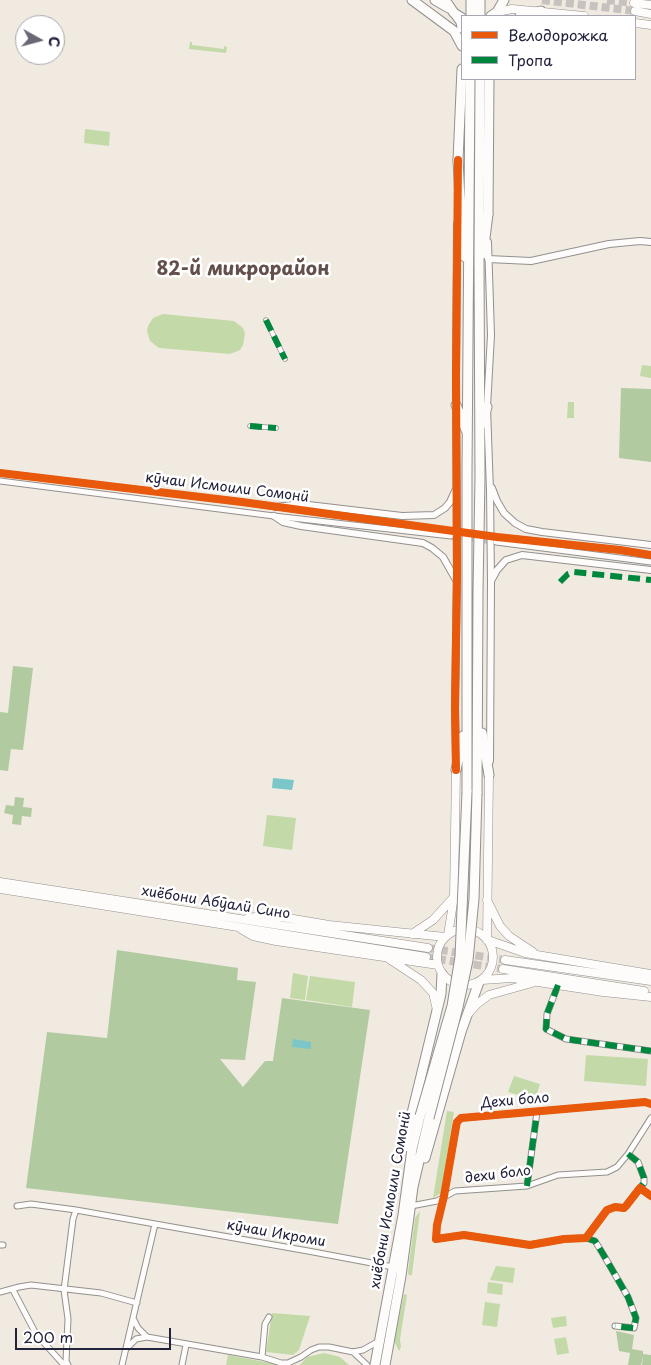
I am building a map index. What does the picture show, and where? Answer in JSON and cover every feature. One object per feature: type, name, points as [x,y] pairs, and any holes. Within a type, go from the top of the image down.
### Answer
[{"type":"main road","points":[[412,0],[454,31],[461,44]]},
{"type":"main road","points":[[435,0],[449,7],[461,17]]},
{"type":"main road","points":[[471,0],[471,15]]},
{"type":"main road","points":[[480,0],[480,15]]},
{"type":"main road","points":[[494,14],[504,0]]},
{"type":"main road","points":[[651,5],[634,7],[651,14]]},
{"type":"main road","points":[[449,7],[461,21]]},
{"type":"main road","points":[[494,14],[512,9],[575,15]]},
{"type":"main road","points":[[524,15],[541,11]]},
{"type":"main road","points":[[636,22],[651,25]]},
{"type":"main road","points":[[462,80],[458,160],[462,238],[469,281]]},
{"type":"main road","name":"хиёбони Исмоили Сомонӣ","points":[[374,1365],[420,1116],[452,1006],[460,957],[467,792],[466,645],[470,80]]},
{"type":"main road","name":"хиёбони Исмоили Сомонӣ","points":[[384,1365],[401,1276],[413,1194],[468,960],[474,899],[478,712],[480,80]]},
{"type":"main road","points":[[480,281],[488,214],[489,80]]},
{"type":"main road","points":[[456,405],[468,434]]},
{"type":"main road","points":[[479,434],[487,407]]},
{"type":"main road","points":[[413,1194],[421,1175],[466,1016],[480,981],[491,969],[493,962],[493,954],[488,940],[486,899],[489,775],[478,712]]},
{"type":"main road","points":[[409,1172],[409,1128],[441,994],[438,950],[446,936],[454,897],[456,770],[467,717]]},
{"type":"main road","name":"хиёбони Абӯалӣ Сино","points":[[0,882],[428,948]]},
{"type":"main road","name":"хиёбони Абӯалӣ Сино","points":[[0,890],[426,957]]},
{"type":"main road","points":[[412,934],[433,920],[454,897]]},
{"type":"main road","points":[[486,899],[500,926],[509,936],[536,955]]},
{"type":"main road","points":[[239,919],[262,916],[282,917],[412,934],[446,936],[461,929],[468,929],[482,934],[488,940],[511,949],[536,955],[651,974]]},
{"type":"main road","points":[[237,927],[253,936],[276,941],[388,958],[440,970],[455,984],[471,985],[480,981],[504,978],[651,997]]},
{"type":"main road","points":[[388,958],[421,980],[433,993],[437,1012]]},
{"type":"main road","points":[[505,960],[651,981]]},
{"type":"main road","points":[[503,969],[651,993]]},
{"type":"main road","points":[[466,1016],[489,995],[536,982]]},
{"type":"street","points":[[456,770],[454,708],[457,582],[458,160]]},
{"type":"street","points":[[488,214],[490,335],[487,407],[491,582],[489,775]]},
{"type":"street","points":[[488,259],[531,261],[609,244],[640,241],[651,242]]},
{"type":"street","points":[[266,320],[285,359]]},
{"type":"street","points":[[250,426],[276,428]]},
{"type":"street","name":"кӯчаи Исмоили Сомонӣ","points":[[0,473],[347,516],[451,533],[274,516],[0,481]]},
{"type":"street","points":[[490,479],[496,501],[504,514],[526,529],[651,545]]},
{"type":"street","points":[[276,507],[300,504],[402,516],[434,515],[440,513],[450,502],[457,486]]},
{"type":"street","points":[[186,504],[187,495]]},
{"type":"street","points":[[274,516],[283,522],[301,526],[423,543],[443,558],[457,582]]},
{"type":"street","points":[[346,523],[347,516]]},
{"type":"street","points":[[651,555],[578,546],[497,540],[651,562]]},
{"type":"street","points":[[491,582],[497,570],[506,560],[522,555],[651,570]]},
{"type":"street","points":[[558,985],[547,1014],[546,1029],[566,1039],[651,1050]]},
{"type":"street","name":"Дехи боло","points":[[444,1196],[457,1122],[461,1118],[645,1102],[651,1104]]},
{"type":"street","points":[[527,1186],[538,1112]]},
{"type":"street","name":"дехи боло","points":[[411,1206],[437,1201],[455,1192],[527,1186],[558,1175],[607,1172],[617,1167],[628,1154],[651,1118]]},
{"type":"street","points":[[586,1238],[607,1210],[626,1206],[644,1183],[638,1162],[628,1154]]},
{"type":"street","points":[[640,1188],[651,1196]]},
{"type":"street","points":[[444,1196],[437,1225],[436,1239],[464,1234],[530,1245],[564,1239],[586,1238],[595,1241],[628,1297],[636,1318],[634,1328],[615,1326]]},
{"type":"street","name":"кӯчаи Икроми","points":[[17,1206],[31,1204],[76,1210],[393,1267]]},
{"type":"street","points":[[66,1365],[68,1319],[64,1290],[73,1219],[76,1210]]},
{"type":"street","points":[[122,1365],[154,1224]]},
{"type":"street","points":[[0,1292],[31,1285],[100,1293],[137,1303]]},
{"type":"street","points":[[13,1290],[36,1334],[66,1365]]},
{"type":"street","points":[[262,1357],[265,1324],[269,1317]]},
{"type":"street","points":[[133,1319],[138,1328],[147,1337]]},
{"type":"street","points":[[127,1348],[136,1339],[147,1337],[262,1357],[281,1363],[301,1358],[318,1347],[329,1347],[353,1352],[367,1348],[379,1341]]},
{"type":"street","points":[[182,1365],[186,1344]]},
{"type":"street","points":[[353,1352],[367,1365]]},
{"type":"green space","points":[[190,42],[192,42],[192,45],[224,49],[224,46],[227,47],[226,53],[189,49]]},
{"type":"green space","points":[[85,129],[110,132],[109,146],[84,143]]},
{"type":"green space","points":[[163,314],[234,321],[243,328],[245,334],[243,345],[240,350],[230,354],[159,348],[150,341],[147,331],[153,318]]},
{"type":"green space","points":[[642,365],[651,366],[651,378],[640,376]]},
{"type":"green space","points":[[621,388],[651,389],[651,462],[619,458]]},
{"type":"green space","points":[[568,402],[574,402],[574,418],[567,418]]},
{"type":"green space","points":[[13,666],[33,668],[23,750],[11,749],[8,771],[0,770],[0,712],[8,713]]},
{"type":"green space","points":[[15,797],[24,798],[23,807],[32,808],[31,817],[22,816],[21,825],[12,824],[13,815],[4,813],[6,805],[14,806]]},
{"type":"green space","points":[[267,815],[296,818],[292,850],[263,846]]},
{"type":"green space","points":[[117,950],[238,968],[237,980],[256,982],[245,1060],[220,1059],[243,1087],[265,1061],[273,1061],[282,998],[370,1010],[338,1224],[26,1188],[47,1032],[107,1038]]},
{"type":"green space","points":[[293,973],[308,976],[305,1000],[290,998]]},
{"type":"green space","points":[[310,976],[355,982],[352,1007],[306,1000]]},
{"type":"green space","points":[[586,1055],[648,1059],[646,1086],[584,1081]]},
{"type":"green space","points":[[514,1076],[540,1084],[535,1100],[508,1092]]},
{"type":"green space","points":[[447,1111],[454,1112],[441,1193],[433,1198]]},
{"type":"green space","points":[[420,1211],[411,1276],[408,1272],[415,1218]]},
{"type":"green space","points":[[496,1266],[515,1268],[513,1283],[490,1280]]},
{"type":"green space","points":[[488,1282],[503,1284],[502,1295],[487,1293]]},
{"type":"green space","points":[[404,1294],[407,1295],[399,1351],[394,1341]]},
{"type":"green space","points":[[485,1302],[500,1304],[497,1327],[482,1325]]},
{"type":"green space","points":[[272,1313],[310,1316],[299,1350],[293,1355],[266,1352]]},
{"type":"green space","points":[[566,1316],[567,1326],[553,1328],[551,1318]]},
{"type":"green space","points":[[616,1331],[634,1335],[632,1349],[651,1355],[651,1365],[642,1365],[643,1356],[641,1365],[628,1365],[630,1353],[619,1351]]},
{"type":"green space","points":[[566,1337],[569,1353],[557,1355],[554,1339]]},
{"type":"green space","points":[[324,1353],[340,1357],[349,1365],[300,1365],[307,1357]]},
{"type":"green space","points":[[228,1355],[281,1365],[226,1365]]},
{"type":"water","points":[[273,778],[294,780],[292,790],[272,788]]},
{"type":"water","points":[[293,1039],[311,1042],[311,1049],[292,1047]]},
{"type":"tunnel","points":[[542,0],[635,11]]},
{"type":"tunnel","points":[[607,0],[634,3]]},
{"type":"tunnel","points":[[453,531],[494,537]]},
{"type":"tunnel","points":[[454,536],[492,542]]},
{"type":"tunnel","points":[[428,948],[505,960]]},
{"type":"tunnel","points":[[426,957],[503,969]]},
{"type":"marked path","points":[[266,320],[285,359]]},
{"type":"marked path","points":[[250,426],[276,428]]},
{"type":"marked path","points":[[560,582],[568,574],[574,572],[651,580]]},
{"type":"marked path","points":[[558,985],[547,1014],[546,1029],[566,1039],[651,1051]]},
{"type":"marked path","points":[[527,1186],[537,1112]]},
{"type":"marked path","points":[[628,1154],[638,1162],[644,1178],[644,1183],[640,1188]]},
{"type":"marked path","points":[[586,1238],[595,1241],[628,1297],[636,1318],[634,1328],[615,1326]]},
{"type":"cycle path","points":[[456,770],[458,160]]},
{"type":"cycle path","points":[[0,473],[651,555]]},
{"type":"cycle path","points":[[651,1104],[645,1102],[461,1118],[457,1122],[436,1239],[464,1235],[530,1245],[564,1239],[586,1238],[607,1210],[615,1207],[624,1208],[640,1188],[651,1196]]},
{"type":"district","name":"82-й микрорайон","points":[[243,270]]}]
